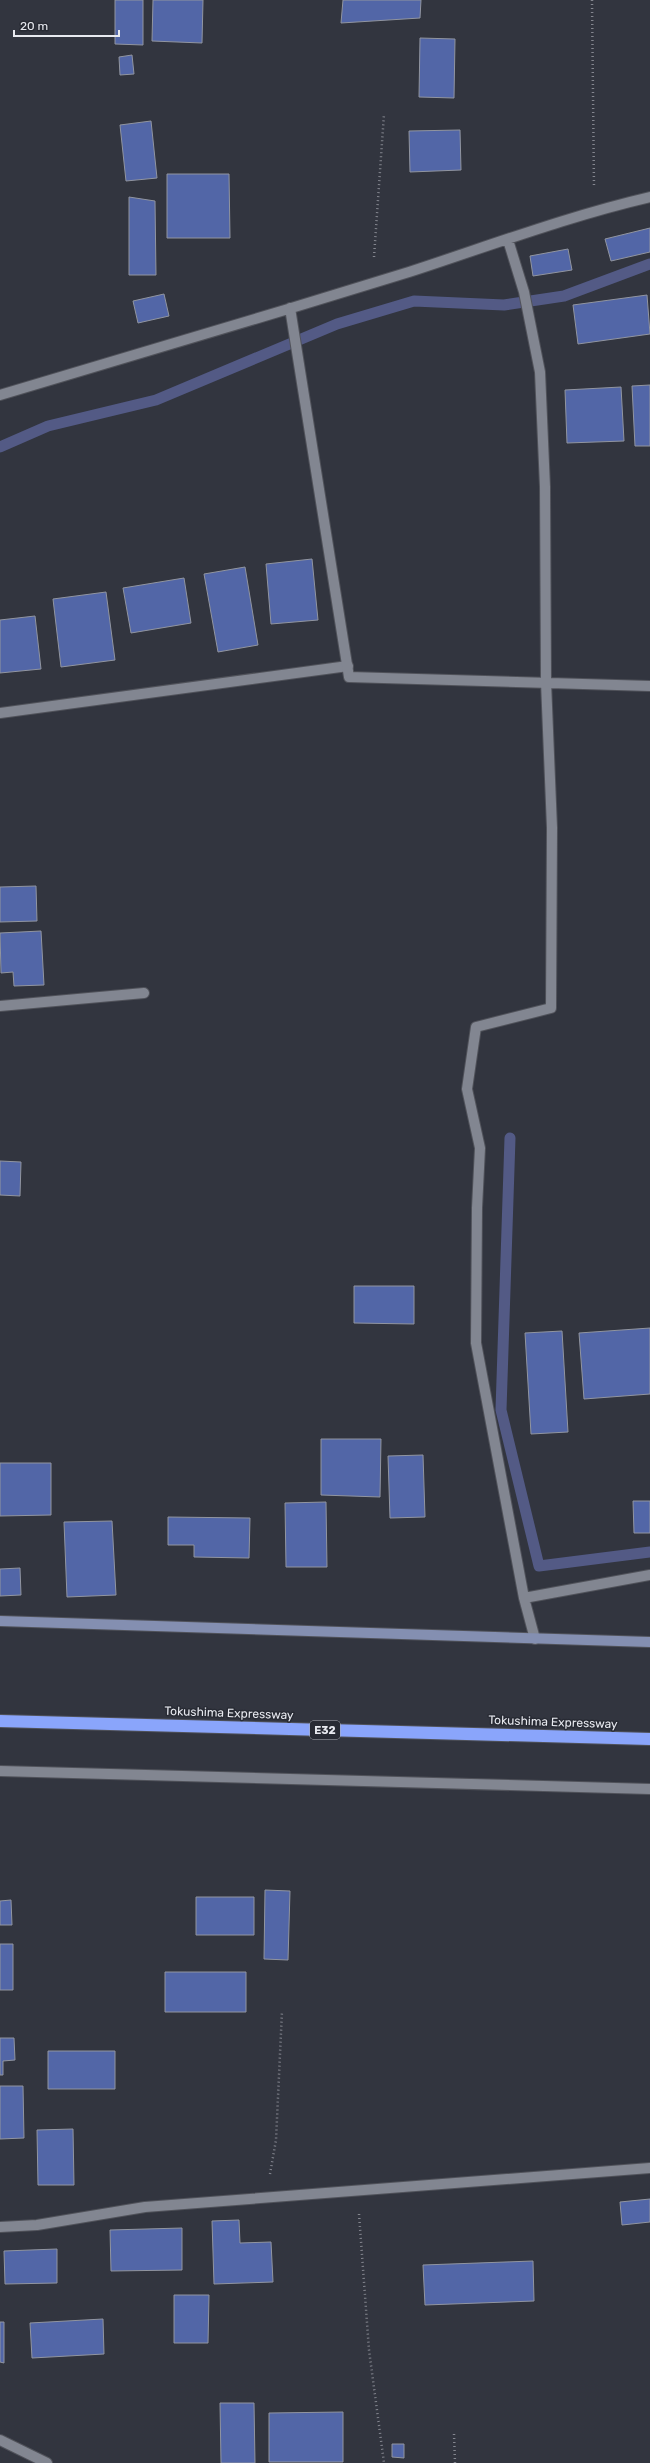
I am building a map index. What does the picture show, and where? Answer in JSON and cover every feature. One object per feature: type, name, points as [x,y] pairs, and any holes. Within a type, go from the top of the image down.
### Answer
[{"type":"highway","name":"Tokushima Expressway","points":[[0,1721],[650,1739]]},
{"type":"street","points":[[0,395],[372,283],[508,240],[594,210],[650,197]]},
{"type":"street","points":[[508,240],[524,292],[540,372],[545,487],[546,682],[552,828],[551,1008],[476,1027],[466,1089],[480,1148],[477,1208],[476,1343],[524,1598],[535,1639]]},
{"type":"street","points":[[290,308],[349,677],[650,686]]},
{"type":"street","points":[[0,713],[348,666]]},
{"type":"street","points":[[0,1006],[144,992]]},
{"type":"street","points":[[524,1598],[650,1576]]},
{"type":"street","points":[[0,1621],[650,1642]]},
{"type":"street","points":[[0,1771],[650,1789]]},
{"type":"street","points":[[0,2228],[37,2225],[145,2207],[358,2192],[650,2168]]},
{"type":"street","points":[[0,2440],[47,2463]]},
{"type":"path","points":[[592,0],[594,210]]},
{"type":"path","points":[[372,283],[384,114]]},
{"type":"path","points":[[266,2199],[276,2140],[282,2011]]},
{"type":"path","points":[[358,2192],[369,2350],[384,2463]]},
{"type":"path","points":[[454,2434],[455,2463]]},
{"type":"building","points":[[115,0],[143,0],[143,45],[115,44]]},
{"type":"building","points":[[153,0],[203,0],[202,43],[152,41]]},
{"type":"building","points":[[343,0],[421,0],[420,18],[341,23]]},
{"type":"building","points":[[420,38],[455,39],[454,98],[419,97]]},
{"type":"building","points":[[132,55],[134,74],[120,75],[119,57]]},
{"type":"building","points":[[151,121],[157,178],[126,181],[120,125]]},
{"type":"building","points":[[460,130],[461,170],[410,172],[409,131]]},
{"type":"building","points":[[167,174],[229,174],[230,238],[167,238]]},
{"type":"building","points":[[129,197],[155,201],[156,275],[129,275]]},
{"type":"building","points":[[650,228],[650,252],[611,261],[605,239]]},
{"type":"building","points":[[568,249],[572,270],[533,276],[530,256]]},
{"type":"building","points":[[164,294],[169,316],[138,323],[133,301]]},
{"type":"building","points":[[647,295],[650,334],[578,344],[573,305]]},
{"type":"building","points":[[650,385],[650,446],[635,446],[632,386]]},
{"type":"building","points":[[621,387],[624,441],[567,443],[565,390]]},
{"type":"building","points":[[312,559],[318,620],[271,624],[266,564]]},
{"type":"building","points":[[245,567],[258,645],[218,652],[204,574]]},
{"type":"building","points":[[184,578],[191,623],[131,633],[123,588]]},
{"type":"building","points":[[106,592],[115,660],[61,667],[53,599]]},
{"type":"building","points":[[35,616],[41,669],[0,673],[0,620]]},
{"type":"building","points":[[36,886],[37,921],[0,922],[0,887]]},
{"type":"building","points":[[41,931],[44,985],[14,986],[13,972],[1,973],[0,933]]},
{"type":"building","points":[[0,1161],[21,1162],[20,1196],[0,1195]]},
{"type":"building","points":[[354,1286],[414,1286],[414,1324],[354,1323]]},
{"type":"building","points":[[650,1328],[650,1394],[584,1399],[579,1333]]},
{"type":"building","points":[[562,1331],[568,1432],[531,1434],[525,1333]]},
{"type":"building","points":[[321,1439],[381,1439],[380,1497],[321,1495]]},
{"type":"building","points":[[423,1455],[425,1517],[390,1518],[388,1456]]},
{"type":"building","points":[[0,1463],[51,1463],[51,1515],[0,1516]]},
{"type":"building","points":[[633,1501],[650,1501],[650,1533],[634,1533]]},
{"type":"building","points":[[326,1502],[327,1567],[286,1567],[285,1503]]},
{"type":"building","points":[[168,1517],[250,1518],[249,1558],[194,1557],[194,1545],[168,1545]]},
{"type":"building","points":[[112,1521],[116,1595],[67,1597],[64,1522]]},
{"type":"building","points":[[20,1568],[21,1595],[0,1596],[0,1569]]},
{"type":"building","points":[[265,1890],[290,1891],[288,1960],[264,1959]]},
{"type":"building","points":[[196,1897],[254,1897],[254,1935],[196,1935]]},
{"type":"building","points":[[11,1900],[12,1925],[0,1925],[0,1901]]},
{"type":"building","points":[[0,1944],[13,1944],[13,1990],[0,1990]]},
{"type":"building","points":[[165,1972],[246,1972],[246,2012],[165,2012]]},
{"type":"building","points":[[0,2038],[14,2038],[15,2060],[3,2061],[3,2075],[0,2075]]},
{"type":"building","points":[[48,2051],[115,2051],[115,2089],[48,2089]]},
{"type":"building","points":[[0,2086],[23,2086],[24,2138],[0,2139]]},
{"type":"building","points":[[73,2129],[74,2185],[38,2185],[37,2130]]},
{"type":"building","points":[[650,2199],[650,2222],[622,2225],[620,2202]]},
{"type":"building","points":[[239,2220],[240,2243],[271,2242],[273,2282],[214,2284],[212,2221]]},
{"type":"building","points":[[182,2228],[182,2270],[111,2271],[110,2230]]},
{"type":"building","points":[[57,2249],[57,2283],[5,2284],[4,2251]]},
{"type":"building","points":[[533,2261],[534,2301],[425,2305],[423,2265]]},
{"type":"building","points":[[174,2295],[209,2295],[208,2343],[174,2343]]},
{"type":"building","points":[[103,2319],[104,2354],[32,2358],[30,2323]]},
{"type":"building","points":[[0,2322],[4,2322],[4,2363],[0,2362]]},
{"type":"building","points":[[220,2403],[254,2403],[255,2463],[221,2463]]},
{"type":"building","points":[[343,2412],[343,2462],[269,2462],[269,2413]]},
{"type":"building","points":[[392,2444],[404,2444],[404,2458],[392,2457]]},
{"type":"waterway","points":[[0,447],[48,426],[156,400],[337,324],[414,301],[504,305],[564,296],[650,264]]},
{"type":"waterway","points":[[510,1138],[501,1410],[539,1566],[650,1552]]}]
